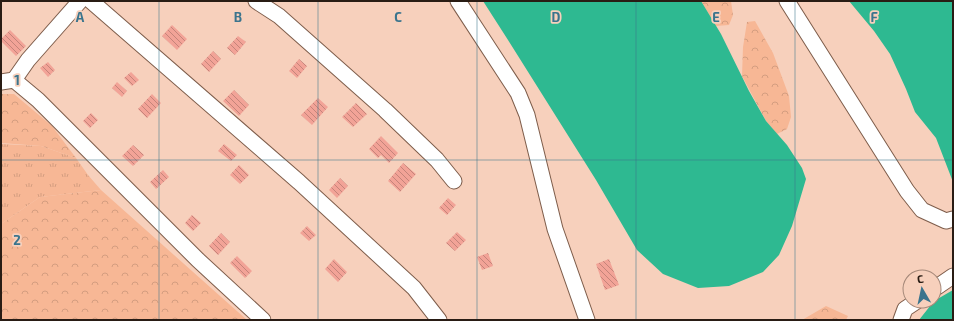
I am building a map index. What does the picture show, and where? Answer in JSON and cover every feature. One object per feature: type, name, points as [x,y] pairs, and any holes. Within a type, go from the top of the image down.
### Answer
[{"type":"street","points":[[80,1],[28,60],[7,81],[38,100],[198,260],[263,320]]},
{"type":"street","points":[[91,1],[299,182],[414,288],[439,320]]},
{"type":"street","points":[[256,1],[279,16],[385,110],[438,160],[454,181]]},
{"type":"street","points":[[458,1],[518,93],[528,115],[554,229],[587,320]]},
{"type":"street","points":[[787,1],[907,191],[922,210],[946,220],[953,219]]},
{"type":"street","points":[[942,284],[953,276]]},
{"type":"street","points":[[901,320],[905,309]]},
{"type":"green space","points":[[701,1],[731,1],[733,15],[729,25],[716,26]]},
{"type":"green space","points":[[755,21],[773,53],[789,96],[791,117],[787,129],[777,134],[766,121],[742,76],[743,47],[747,22]]},
{"type":"green space","points":[[1,94],[14,94],[52,126],[76,158],[41,146],[1,143]]},
{"type":"green space","points":[[1,144],[41,146],[76,158],[101,190],[40,197],[1,224]]},
{"type":"green space","points":[[101,190],[247,320],[1,320],[1,224],[40,197]]},
{"type":"green space","points":[[826,306],[848,316],[846,320],[802,320]]},
{"type":"shaded area","points":[[483,1],[701,1],[721,34],[749,91],[766,121],[787,145],[802,168],[806,179],[792,226],[779,255],[763,272],[729,286],[698,288],[663,274],[637,250],[596,180]]},
{"type":"shaded area","points":[[849,1],[953,1],[953,182],[936,138],[915,112],[890,54],[874,31]]},
{"type":"shaded area","points":[[953,290],[953,320],[919,320],[928,309],[942,309],[942,296]]},
{"type":"building","points":[[172,25],[187,39],[177,50],[162,36]]},
{"type":"building","points":[[10,30],[26,46],[16,56],[1,41],[1,39]]},
{"type":"building","points":[[238,36],[246,42],[235,55],[227,48]]},
{"type":"building","points":[[213,51],[221,59],[209,72],[201,64]]},
{"type":"building","points":[[299,59],[307,66],[297,78],[289,71]]},
{"type":"building","points":[[48,62],[55,70],[48,77],[40,68]]},
{"type":"building","points":[[131,72],[139,80],[132,86],[124,78]]},
{"type":"building","points":[[117,82],[127,91],[122,97],[112,88]]},
{"type":"building","points":[[234,90],[249,105],[239,116],[223,101]]},
{"type":"building","points":[[152,94],[161,103],[147,118],[138,109]]},
{"type":"building","points":[[318,98],[328,107],[312,125],[301,115]]},
{"type":"building","points":[[356,103],[367,114],[353,127],[342,117]]},
{"type":"building","points":[[91,113],[98,120],[90,128],[83,121]]},
{"type":"building","points":[[381,136],[398,153],[389,163],[381,155],[378,158],[369,149]]},
{"type":"building","points":[[224,144],[237,155],[231,161],[218,151]]},
{"type":"building","points":[[133,145],[144,155],[133,166],[122,156]]},
{"type":"building","points":[[403,163],[416,174],[400,192],[388,181]]},
{"type":"building","points":[[239,165],[249,175],[240,184],[230,175]]},
{"type":"building","points":[[163,170],[169,177],[156,189],[150,182]]},
{"type":"building","points":[[340,178],[348,186],[337,198],[329,190]]},
{"type":"building","points":[[448,198],[456,205],[447,215],[439,208]]},
{"type":"building","points":[[192,215],[201,223],[193,231],[185,223]]},
{"type":"building","points":[[307,226],[316,235],[309,241],[300,233]]},
{"type":"building","points":[[457,232],[466,240],[455,251],[446,243]]},
{"type":"building","points":[[221,233],[230,242],[218,255],[209,246]]},
{"type":"building","points":[[488,253],[493,266],[482,270],[477,257]]},
{"type":"building","points":[[237,256],[252,271],[245,278],[230,263]]},
{"type":"building","points":[[334,259],[347,272],[338,282],[325,269]]},
{"type":"building","points":[[609,259],[619,285],[605,290],[596,264]]}]
